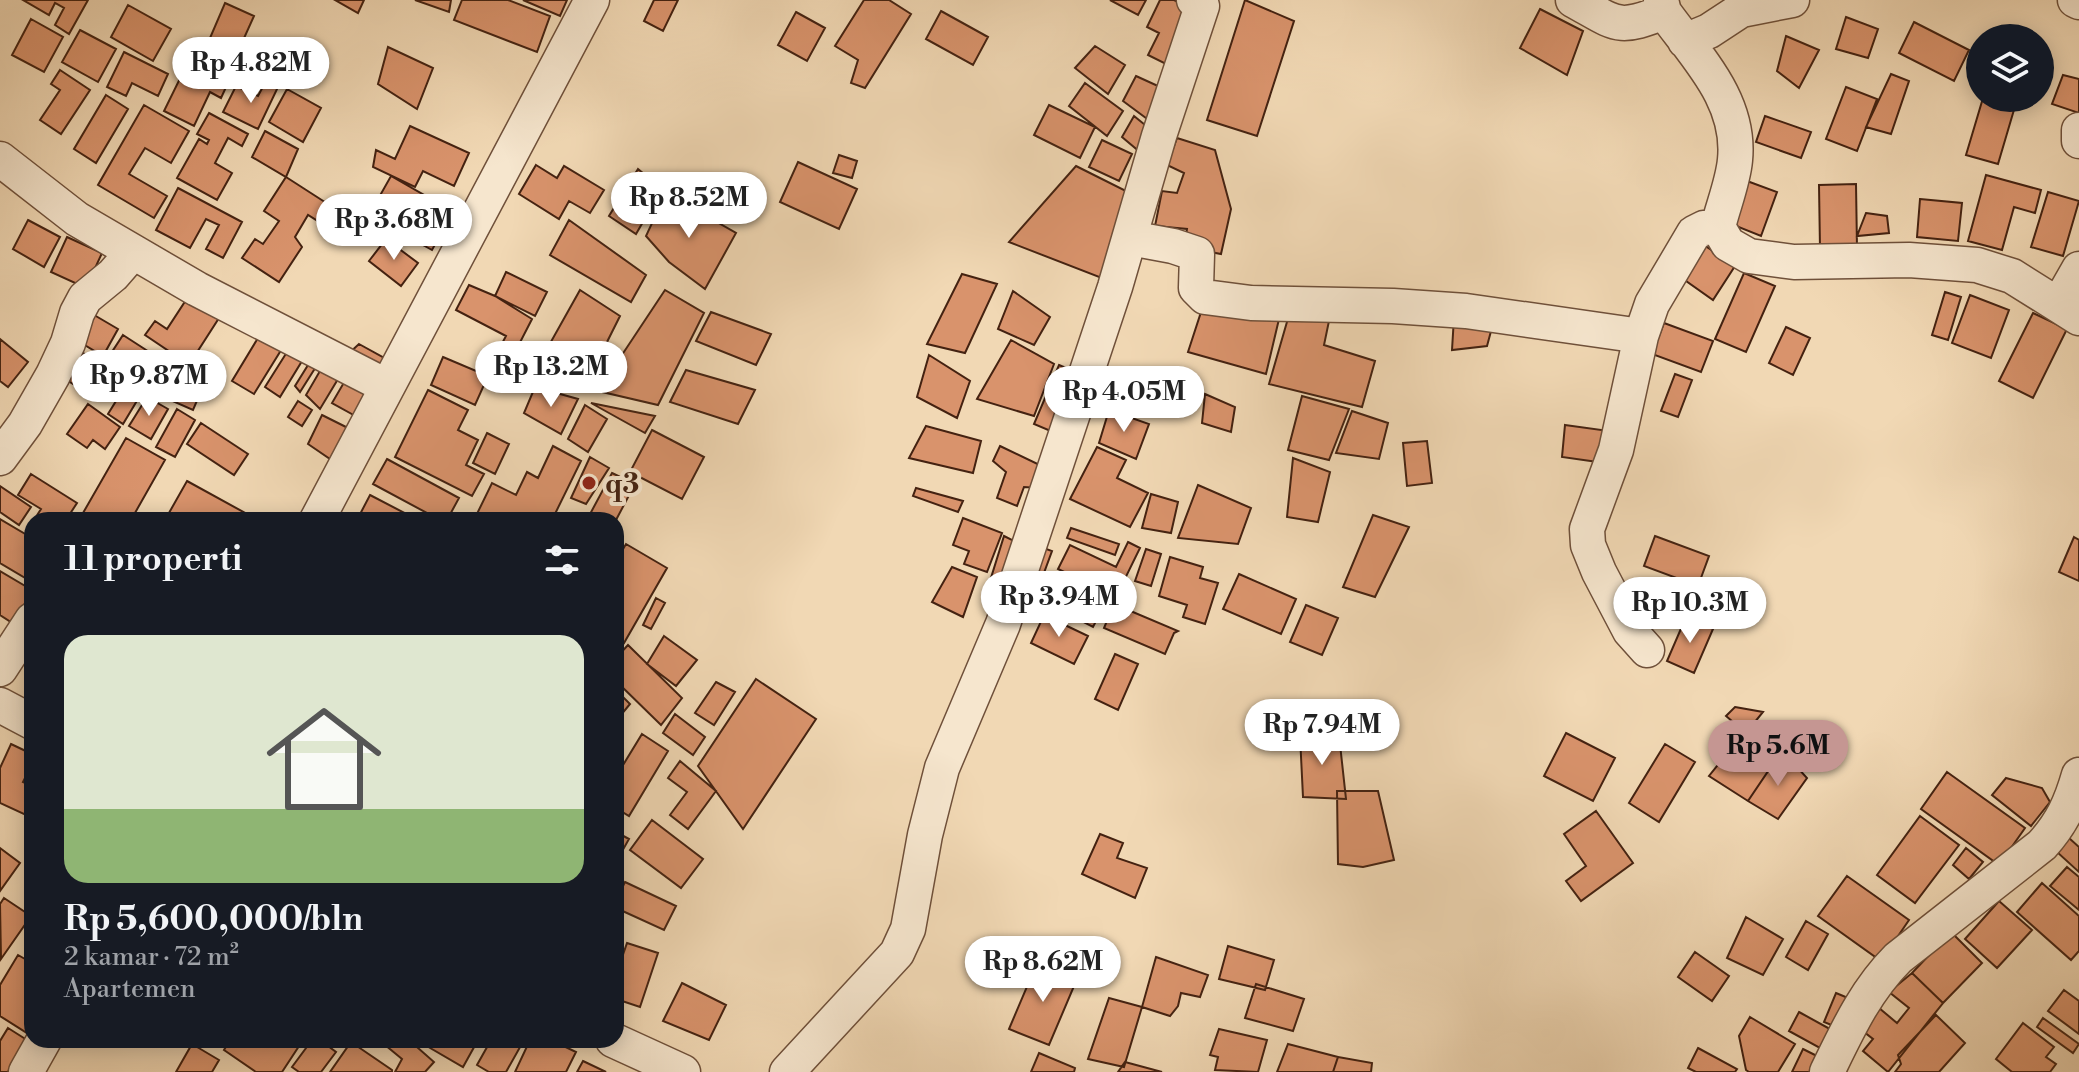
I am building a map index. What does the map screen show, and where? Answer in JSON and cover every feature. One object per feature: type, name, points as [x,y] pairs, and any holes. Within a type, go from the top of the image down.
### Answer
[{"type":"street","points":[[321,512],[592,0]]},
{"type":"street","points":[[1573,0],[1617,24],[1641,21],[1663,6],[1719,85],[1735,128],[1735,162],[1718,227],[1728,244],[1749,256],[1794,262],[1909,260],[1977,265],[2012,276],[2069,311],[2079,269]]},
{"type":"street","points":[[1685,41],[1709,31],[1741,10],[1759,4],[1792,0]]},
{"type":"street","points":[[787,1072],[897,953],[903,942],[942,768],[1003,624],[1130,238],[1200,2]]},
{"type":"street","points":[[2079,130],[2079,141]]},
{"type":"street","points":[[0,159],[77,219],[133,252],[197,289],[386,386]]},
{"type":"street","points":[[1647,650],[1630,631],[1599,572],[1588,545],[1587,529],[1616,450],[1641,336],[1652,304],[1694,233],[1704,228],[1718,227]]},
{"type":"street","points":[[1130,238],[1197,254],[1196,288],[1205,297],[1251,303],[1466,311],[1641,336]]},
{"type":"street","points":[[0,458],[25,424],[53,375],[85,298],[113,275],[133,252]]},
{"type":"street","points":[[0,669],[24,632]]},
{"type":"street","points":[[0,705],[24,718]]},
{"type":"street","points":[[1831,1071],[1878,978],[1898,958],[2042,845],[2058,828],[2071,804],[2079,775]]},
{"type":"street","points":[[624,1045],[683,1072]]},
{"type":"street","points":[[26,1072],[40,1048]]},
{"type":"building","points":[[23,0],[88,0],[69,34],[55,25],[64,8],[55,3],[49,15]]},
{"type":"building","points":[[335,0],[364,0],[358,13]]},
{"type":"building","points":[[415,0],[451,0],[449,12]]},
{"type":"building","points":[[462,0],[508,0],[550,16],[537,52],[454,20]]},
{"type":"building","points":[[523,0],[567,0],[560,16]]},
{"type":"building","points":[[654,0],[678,0],[663,31],[644,21]]},
{"type":"building","points":[[864,0],[889,0],[911,14],[865,88],[851,83],[858,60],[835,46]]},
{"type":"building","points":[[1110,0],[1146,0],[1138,15]]},
{"type":"building","points":[[1160,0],[1174,0],[1195,10],[1168,65],[1148,55],[1159,33],[1147,27]]},
{"type":"building","points":[[1245,0],[1294,21],[1257,136],[1207,120]]},
{"type":"building","points":[[225,3],[254,16],[232,65],[204,52]]},
{"type":"building","points":[[128,5],[171,29],[153,61],[111,37]]},
{"type":"building","points":[[1540,9],[1583,31],[1567,75],[1520,48]]},
{"type":"building","points":[[941,11],[988,37],[973,65],[926,39]]},
{"type":"building","points":[[796,12],[825,28],[807,61],[778,45]]},
{"type":"building","points":[[1846,17],[1878,29],[1868,58],[1836,49]]},
{"type":"building","points":[[31,19],[63,37],[44,72],[12,55]]},
{"type":"building","points":[[1914,22],[1966,48],[1966,56],[1954,81],[1899,53]]},
{"type":"building","points":[[80,30],[116,49],[98,82],[62,62]]},
{"type":"building","points":[[1786,36],[1819,50],[1799,88],[1777,71]]},
{"type":"building","points":[[1095,46],[1125,65],[1108,94],[1075,68]]},
{"type":"building","points":[[388,47],[433,68],[417,109],[378,84]]},
{"type":"building","points":[[124,52],[168,74],[158,96],[132,83],[126,96],[107,87]]},
{"type":"building","points":[[193,52],[233,72],[221,98],[210,92],[194,126],[164,111]]},
{"type":"building","points":[[60,70],[90,90],[61,134],[40,120],[60,90],[51,84]]},
{"type":"building","points":[[1891,74],[1909,81],[1891,134],[1866,127]]},
{"type":"building","points":[[2063,75],[2079,79],[2079,113],[2054,105]]},
{"type":"building","points":[[1136,76],[1169,91],[1154,124],[1123,101]]},
{"type":"building","points":[[266,81],[278,87],[258,129],[223,112],[236,86],[258,96]]},
{"type":"building","points":[[1085,83],[1123,111],[1107,136],[1069,106]]},
{"type":"building","points":[[1846,87],[1877,99],[1857,151],[1826,139]]},
{"type":"building","points":[[287,89],[321,108],[303,142],[269,122]]},
{"type":"building","points":[[106,95],[128,109],[96,163],[74,149]]},
{"type":"building","points":[[144,105],[189,131],[171,163],[145,148],[129,174],[167,196],[154,218],[98,185]]},
{"type":"building","points":[[1049,105],[1095,127],[1080,158],[1034,135]]},
{"type":"building","points":[[1979,112],[2013,112],[1998,164],[1966,155]]},
{"type":"building","points":[[209,113],[248,134],[242,146],[228,138],[215,163],[232,173],[217,200],[177,178],[199,139],[207,144],[209,140],[197,134]]},
{"type":"building","points":[[1134,116],[1155,133],[1147,158],[1122,137]]},
{"type":"building","points":[[1765,116],[1811,132],[1801,158],[1756,142]]},
{"type":"building","points":[[410,126],[469,153],[454,186],[423,171],[415,187],[373,167],[376,150],[395,159]]},
{"type":"building","points":[[265,131],[298,149],[286,177],[252,157]]},
{"type":"building","points":[[1177,138],[1215,150],[1231,209],[1221,254],[1184,247],[1187,229],[1155,226],[1162,191],[1177,193],[1184,173],[1167,165]]},
{"type":"building","points":[[1102,140],[1132,154],[1119,181],[1089,167]]},
{"type":"building","points":[[839,155],[857,161],[852,178],[833,173]]},
{"type":"building","points":[[798,162],[857,189],[839,229],[780,202]]},
{"type":"building","points":[[536,165],[557,178],[564,166],[604,190],[590,213],[569,201],[559,219],[519,194]]},
{"type":"building","points":[[1076,166],[1134,195],[1112,282],[1009,242]]},
{"type":"building","points":[[638,169],[662,189],[636,234],[609,216]]},
{"type":"building","points":[[1986,175],[2041,190],[2035,213],[2014,207],[2002,250],[1968,241]]},
{"type":"building","points":[[391,176],[424,195],[413,216],[442,232],[432,250],[369,215]]},
{"type":"building","points":[[286,177],[331,206],[321,223],[308,215],[295,237],[302,247],[279,282],[242,258],[255,239],[263,244],[279,221],[264,211]]},
{"type":"building","points":[[1747,181],[1777,192],[1761,236],[1731,224]]},
{"type":"building","points":[[1856,184],[1857,248],[1820,249],[1819,185]]},
{"type":"building","points":[[178,188],[242,222],[223,258],[206,249],[219,225],[206,219],[190,248],[156,230]]},
{"type":"building","points":[[2048,192],[2079,201],[2063,256],[2031,247]]},
{"type":"building","points":[[666,193],[736,233],[705,289],[669,262],[646,236]]},
{"type":"building","points":[[1920,199],[1962,203],[1958,241],[1917,237]]},
{"type":"building","points":[[1866,213],[1887,216],[1889,233],[1857,236]]},
{"type":"building","points":[[28,220],[60,237],[44,267],[13,249]]},
{"type":"building","points":[[569,220],[646,275],[631,302],[550,255]]},
{"type":"building","points":[[67,237],[102,253],[86,288],[51,272]]},
{"type":"building","points":[[386,239],[418,263],[401,286],[369,261]]},
{"type":"building","points":[[1701,243],[1735,266],[1713,300],[1679,276]]},
{"type":"building","points":[[506,272],[547,292],[535,316],[495,296]]},
{"type":"building","points":[[1744,273],[1775,286],[1746,352],[1715,339]]},
{"type":"building","points":[[962,274],[997,284],[965,353],[927,344]]},
{"type":"building","points":[[469,285],[495,296],[532,319],[511,360],[497,353],[506,336],[456,310]]},
{"type":"building","points":[[580,290],[620,316],[585,386],[534,372]]},
{"type":"building","points":[[665,290],[704,313],[658,405],[598,391]]},
{"type":"building","points":[[1013,291],[1050,317],[1034,345],[998,329]]},
{"type":"building","points":[[1945,292],[1961,297],[1948,340],[1932,335]]},
{"type":"building","points":[[1970,295],[2009,310],[1991,358],[1952,343]]},
{"type":"building","points":[[188,297],[219,318],[194,357],[211,368],[206,376],[145,335],[155,321],[167,329]]},
{"type":"building","points":[[1203,306],[1279,319],[1266,374],[1188,352]]},
{"type":"building","points":[[1291,308],[1329,321],[1324,345],[1375,361],[1362,407],[1269,384]]},
{"type":"building","points":[[89,312],[118,329],[103,356],[73,338]]},
{"type":"building","points":[[711,312],[771,334],[756,365],[696,341]]},
{"type":"building","points":[[2033,313],[2067,329],[2033,398],[1999,381]]},
{"type":"building","points":[[1454,317],[1494,320],[1487,346],[1452,350]]},
{"type":"building","points":[[1664,323],[1713,341],[1701,372],[1652,354]]},
{"type":"building","points":[[1786,327],[1810,338],[1793,375],[1769,363]]},
{"type":"building","points":[[261,333],[283,347],[254,394],[232,381]]},
{"type":"building","points":[[123,335],[160,359],[146,382],[108,358]]},
{"type":"building","points":[[0,339],[28,362],[8,387],[0,381]]},
{"type":"building","points":[[1011,340],[1054,364],[1034,416],[977,399]]},
{"type":"building","points":[[359,344],[386,359],[378,373],[346,356]]},
{"type":"building","points":[[76,349],[99,362],[83,390],[60,376]]},
{"type":"building","points":[[287,352],[302,361],[280,397],[265,387]]},
{"type":"building","points":[[929,355],[970,381],[957,418],[917,397]]},
{"type":"building","points":[[313,357],[319,362],[300,392],[295,386]]},
{"type":"building","points":[[443,357],[488,376],[475,405],[431,385]]},
{"type":"building","points":[[324,364],[341,374],[320,409],[306,395]]},
{"type":"building","points":[[1059,365],[1085,376],[1060,435],[1034,424]]},
{"type":"building","points":[[113,370],[144,389],[123,424],[108,414],[116,401],[100,391]]},
{"type":"building","points":[[162,370],[202,389],[193,410],[152,392]]},
{"type":"building","points":[[686,370],[755,390],[738,424],[670,402]]},
{"type":"building","points":[[1675,374],[1692,380],[1678,417],[1661,411]]},
{"type":"building","points":[[346,379],[373,394],[359,418],[332,403]]},
{"type":"building","points":[[535,387],[578,399],[561,434],[524,413]]},
{"type":"building","points":[[428,390],[468,410],[458,430],[478,440],[466,465],[484,474],[472,496],[395,457]]},
{"type":"building","points":[[1205,394],[1235,407],[1231,432],[1202,423]]},
{"type":"building","points":[[1302,396],[1349,409],[1329,460],[1288,450]]},
{"type":"building","points":[[147,397],[168,409],[151,439],[129,426]]},
{"type":"building","points":[[298,401],[312,410],[302,426],[288,417]]},
{"type":"building","points":[[591,403],[655,416],[645,433]]},
{"type":"building","points":[[88,404],[120,427],[105,449],[93,440],[87,448],[67,434]]},
{"type":"building","points":[[585,405],[607,419],[588,452],[568,439]]},
{"type":"building","points":[[177,409],[195,420],[175,457],[156,447]]},
{"type":"building","points":[[1109,410],[1149,424],[1136,459],[1099,443]]},
{"type":"building","points":[[1352,411],[1388,423],[1379,459],[1336,453]]},
{"type":"building","points":[[322,415],[352,430],[333,461],[308,444]]},
{"type":"building","points":[[201,423],[248,454],[234,475],[187,444]]},
{"type":"building","points":[[1565,425],[1609,431],[1605,463],[1562,457]]},
{"type":"building","points":[[926,426],[981,441],[973,473],[909,458]]},
{"type":"building","points":[[652,430],[704,457],[682,499],[630,472]]},
{"type":"building","points":[[487,433],[509,444],[495,474],[473,463]]},
{"type":"building","points":[[126,438],[165,460],[136,512],[84,512]]},
{"type":"building","points":[[1427,441],[1432,483],[1407,486],[1403,443]]},
{"type":"building","points":[[553,446],[581,461],[556,512],[478,512],[492,483],[516,495],[527,472],[538,478]]},
{"type":"building","points":[[1000,446],[1048,469],[1039,488],[1024,487],[1017,506],[997,498],[1006,472],[993,461]]},
{"type":"building","points":[[1097,447],[1126,460],[1117,478],[1148,493],[1130,527],[1070,499]]},
{"type":"building","name":"q3","points":[[590,457],[609,468],[586,504],[571,498]]},
{"type":"building","points":[[1293,458],[1330,472],[1318,522],[1287,517]]},
{"type":"building","points":[[387,459],[459,498],[451,512],[425,512],[373,484]]},
{"type":"building","points":[[612,473],[635,484],[620,512],[591,512]]},
{"type":"building","points":[[31,474],[77,503],[71,512],[39,512],[41,509],[18,495]]},
{"type":"building","points":[[187,481],[243,512],[170,512]]},
{"type":"building","points":[[1198,485],[1251,508],[1238,544],[1178,538]]},
{"type":"building","points":[[0,486],[31,507],[24,512],[19,525],[0,512]]},
{"type":"building","points":[[916,488],[963,501],[958,512],[913,496]]},
{"type":"building","points":[[1151,494],[1178,502],[1171,533],[1142,528]]},
{"type":"building","points":[[370,495],[403,512],[361,512]]},
{"type":"building","points":[[1373,515],[1409,527],[1375,597],[1343,587]]},
{"type":"building","points":[[963,518],[1002,533],[987,572],[964,564],[969,551],[953,545]]},
{"type":"building","points":[[0,519],[24,533],[24,577],[0,563]]},
{"type":"building","points":[[1071,528],[1119,544],[1115,555],[1067,538]]},
{"type":"building","points":[[1004,536],[1020,544],[1004,584],[990,581]]},
{"type":"building","points":[[1655,536],[1709,556],[1698,586],[1644,566]]},
{"type":"building","points":[[2074,537],[2079,540],[2079,581],[2059,572]]},
{"type":"building","points":[[1128,542],[1140,548],[1116,597],[1058,569],[1070,545],[1116,567]]},
{"type":"building","points":[[626,544],[667,568],[624,643]]},
{"type":"building","points":[[1035,545],[1052,551],[1034,600],[1018,594]]},
{"type":"building","points":[[1146,549],[1161,554],[1151,586],[1135,581]]},
{"type":"building","points":[[1170,557],[1203,567],[1200,578],[1218,583],[1205,624],[1183,617],[1187,605],[1159,596]]},
{"type":"building","points":[[952,567],[977,577],[963,617],[932,602]]},
{"type":"building","points":[[0,571],[24,585],[24,605],[14,624],[0,615]]},
{"type":"building","points":[[1239,574],[1296,599],[1281,634],[1223,609]]},
{"type":"building","points":[[1053,575],[1106,602],[1093,627],[1041,600]]},
{"type":"building","points":[[656,598],[665,603],[651,629],[643,625]]},
{"type":"building","points":[[1114,604],[1178,631],[1174,633],[1165,654],[1104,628]]},
{"type":"building","points":[[1306,605],[1338,618],[1322,655],[1290,642]]},
{"type":"building","points":[[1044,615],[1088,636],[1074,664],[1031,643]]},
{"type":"building","points":[[1686,617],[1713,629],[1694,673],[1667,661]]},
{"type":"building","points":[[664,636],[697,660],[676,686],[647,664]]},
{"type":"building","points":[[628,645],[682,698],[661,725],[624,689],[624,649]]},
{"type":"building","points":[[1115,654],[1138,664],[1118,710],[1095,699]]},
{"type":"building","points":[[756,679],[816,719],[743,829],[698,766]]},
{"type":"building","points":[[716,682],[735,692],[714,725],[695,713]]},
{"type":"building","points":[[1735,707],[1763,712],[1746,733],[1726,716]]},
{"type":"building","points":[[675,714],[705,737],[693,755],[663,733]]},
{"type":"building","points":[[1566,733],[1615,758],[1593,801],[1544,776]]},
{"type":"building","points":[[642,734],[668,751],[629,816],[624,813],[624,763]]},
{"type":"building","points":[[1753,734],[1773,743],[1779,755],[1748,801],[1709,776],[1725,756],[1733,762]]},
{"type":"building","points":[[1339,735],[1346,799],[1303,797],[1300,736]]},
{"type":"building","points":[[11,744],[24,750],[24,814],[0,803],[0,768]]},
{"type":"building","points":[[1665,744],[1695,762],[1659,822],[1629,803]]},
{"type":"building","points":[[1779,755],[1807,778],[1778,819],[1748,801]]},
{"type":"building","points":[[680,761],[716,791],[688,829],[670,815],[687,792],[668,778]]},
{"type":"building","points":[[1947,772],[2025,828],[1999,865],[1921,809]]},
{"type":"building","points":[[2006,778],[2042,788],[2050,802],[2031,826],[1992,795]]},
{"type":"building","points":[[1337,791],[1378,791],[1394,860],[1363,867],[1338,864]]},
{"type":"building","points":[[1596,811],[1633,863],[1581,901],[1566,881],[1586,866],[1564,834]]},
{"type":"building","points":[[1920,816],[1959,845],[1915,903],[1877,875]]},
{"type":"building","points":[[652,820],[703,859],[681,888],[630,850]]},
{"type":"building","points":[[1100,834],[1123,843],[1117,858],[1147,868],[1135,898],[1082,874]]},
{"type":"building","points":[[2069,838],[2079,847],[2079,872],[2057,852]]},
{"type":"building","points":[[0,848],[20,863],[0,891]]},
{"type":"building","points":[[1966,848],[1983,862],[1969,879],[1953,865]]},
{"type":"building","points":[[2067,867],[2079,877],[2079,910],[2050,886]]},
{"type":"building","points":[[1847,876],[1909,920],[1881,961],[1818,916]]},
{"type":"building","points":[[2042,883],[2079,916],[2079,951],[2071,960],[2017,912]]},
{"type":"building","points":[[624,884],[676,906],[664,930],[624,912]]},
{"type":"building","points":[[4,898],[24,911],[24,926],[1,959],[0,904]]},
{"type":"building","points":[[1999,901],[2032,930],[1997,968],[1965,939]]},
{"type":"building","points":[[1746,917],[1783,939],[1763,975],[1727,958]]},
{"type":"building","points":[[1806,921],[1828,934],[1808,970],[1786,957]]},
{"type":"building","points":[[1951,932],[1982,963],[1943,1003],[1912,973]]},
{"type":"building","points":[[627,943],[658,953],[640,1007],[624,1002],[624,952]]},
{"type":"building","points":[[1228,946],[1274,960],[1265,990],[1219,979]]},
{"type":"building","points":[[1695,952],[1729,976],[1712,1001],[1678,977]]},
{"type":"building","points":[[18,955],[24,958],[24,1031],[0,1016],[0,985]]},
{"type":"building","points":[[1156,957],[1208,975],[1200,997],[1181,993],[1178,1006],[1170,1016],[1142,1007]]},
{"type":"building","points":[[1037,963],[1077,979],[1049,1045],[1009,1029]]},
{"type":"building","points":[[1912,973],[1943,1003],[1888,1072],[1863,1051],[1873,1039],[1855,1025],[1873,1003],[1897,1023],[1909,1008],[1889,992]]},
{"type":"building","points":[[682,983],[726,1005],[709,1040],[663,1021]]},
{"type":"building","points":[[1256,984],[1304,999],[1293,1031],[1245,1018]]},
{"type":"building","points":[[2064,990],[2079,1001],[2079,1034],[2048,1011]]},
{"type":"building","points":[[1836,993],[1853,1000],[1841,1029],[1824,1022]]},
{"type":"building","points":[[1109,998],[1142,1007],[1124,1067],[1088,1059]]},
{"type":"building","points":[[1799,1012],[1839,1034],[1829,1053],[1789,1031]]},
{"type":"building","points":[[1936,1015],[1965,1043],[1939,1072],[1895,1072],[1901,1064],[1898,1055]]},
{"type":"building","points":[[1750,1017],[1795,1044],[1778,1072],[1746,1070],[1739,1036]]},
{"type":"building","points":[[2043,1018],[2079,1044],[2073,1053],[2037,1027]]},
{"type":"building","points":[[2023,1023],[2054,1047],[2046,1057],[2056,1064],[2050,1072],[2012,1072],[1996,1059]]},
{"type":"building","points":[[8,1028],[24,1038],[24,1045],[8,1072],[0,1072],[0,1041]]},
{"type":"building","points":[[1219,1029],[1267,1040],[1258,1072],[1215,1070],[1218,1057],[1210,1055]]},
{"type":"building","points":[[1288,1044],[1338,1057],[1333,1072],[1277,1072]]},
{"type":"building","points":[[190,1048],[199,1048],[219,1060],[212,1072],[176,1072]]},
{"type":"building","points":[[298,1048],[282,1072],[256,1072],[224,1050]]},
{"type":"building","points":[[306,1048],[331,1048],[336,1052],[321,1072],[299,1072],[292,1067]]},
{"type":"building","points":[[347,1048],[360,1048],[392,1070],[392,1072],[330,1072]]},
{"type":"building","points":[[389,1048],[418,1048],[434,1062],[425,1072],[395,1072],[402,1059]]},
{"type":"building","points":[[430,1048],[474,1048],[463,1067]]},
{"type":"building","points":[[487,1048],[520,1048],[506,1072],[489,1072],[477,1065]]},
{"type":"building","points":[[526,1048],[568,1048],[576,1052],[566,1072],[515,1072]]},
{"type":"building","points":[[1698,1048],[1737,1069],[1735,1072],[1696,1072],[1688,1068]]},
{"type":"building","points":[[1803,1049],[1825,1060],[1819,1072],[1792,1072]]},
{"type":"building","points":[[1039,1053],[1075,1068],[1074,1072],[1031,1072]]},
{"type":"building","points":[[1338,1057],[1372,1063],[1371,1072],[1333,1072]]},
{"type":"building","points":[[583,1061],[606,1072],[577,1072]]},
{"type":"building","points":[[1125,1062],[1162,1072],[1118,1072]]},
{"type":"place","name":"q3","points":[[589,483]]}]
